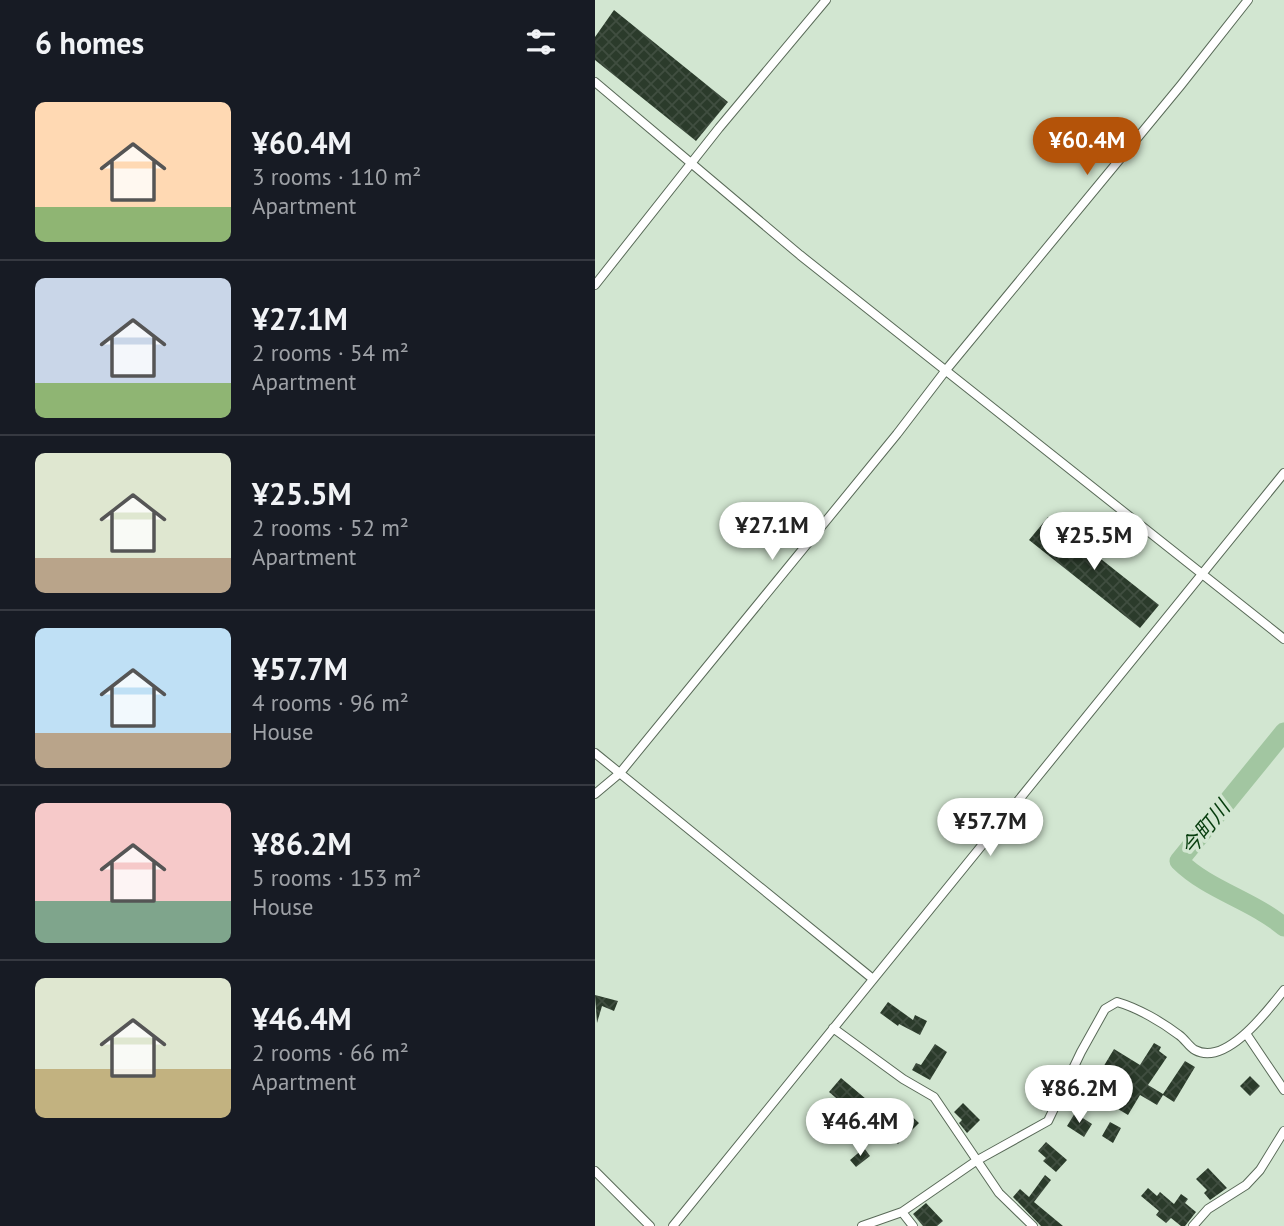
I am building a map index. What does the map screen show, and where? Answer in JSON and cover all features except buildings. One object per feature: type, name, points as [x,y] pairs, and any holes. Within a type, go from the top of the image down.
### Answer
[{"type":"street","points":[[595,285],[826,0]]},
{"type":"street","points":[[595,794],[620,773],[1248,0]]},
{"type":"street","points":[[595,82],[800,255],[1284,639]]},
{"type":"street","points":[[673,1226],[1284,473]]},
{"type":"street","points":[[595,753],[873,979]]},
{"type":"street","points":[[862,1226],[902,1212],[976,1161],[1048,1121],[1105,1009],[1117,1002],[1181,1036],[1195,1051],[1212,1053],[1247,1035],[1284,990]]},
{"type":"street","points":[[834,1028],[903,1079],[934,1097],[976,1161],[1008,1203],[1033,1226]]},
{"type":"street","points":[[1247,1035],[1284,1090]]},
{"type":"street","points":[[1193,1226],[1208,1209],[1245,1185],[1260,1170],[1284,1131]]},
{"type":"street","points":[[595,1171],[650,1226]]},
{"type":"street","points":[[902,1212],[913,1226]]},
{"type":"waterway","name":"今町川","points":[[1284,732],[1179,861],[1203,880],[1258,909],[1284,927]]}]
